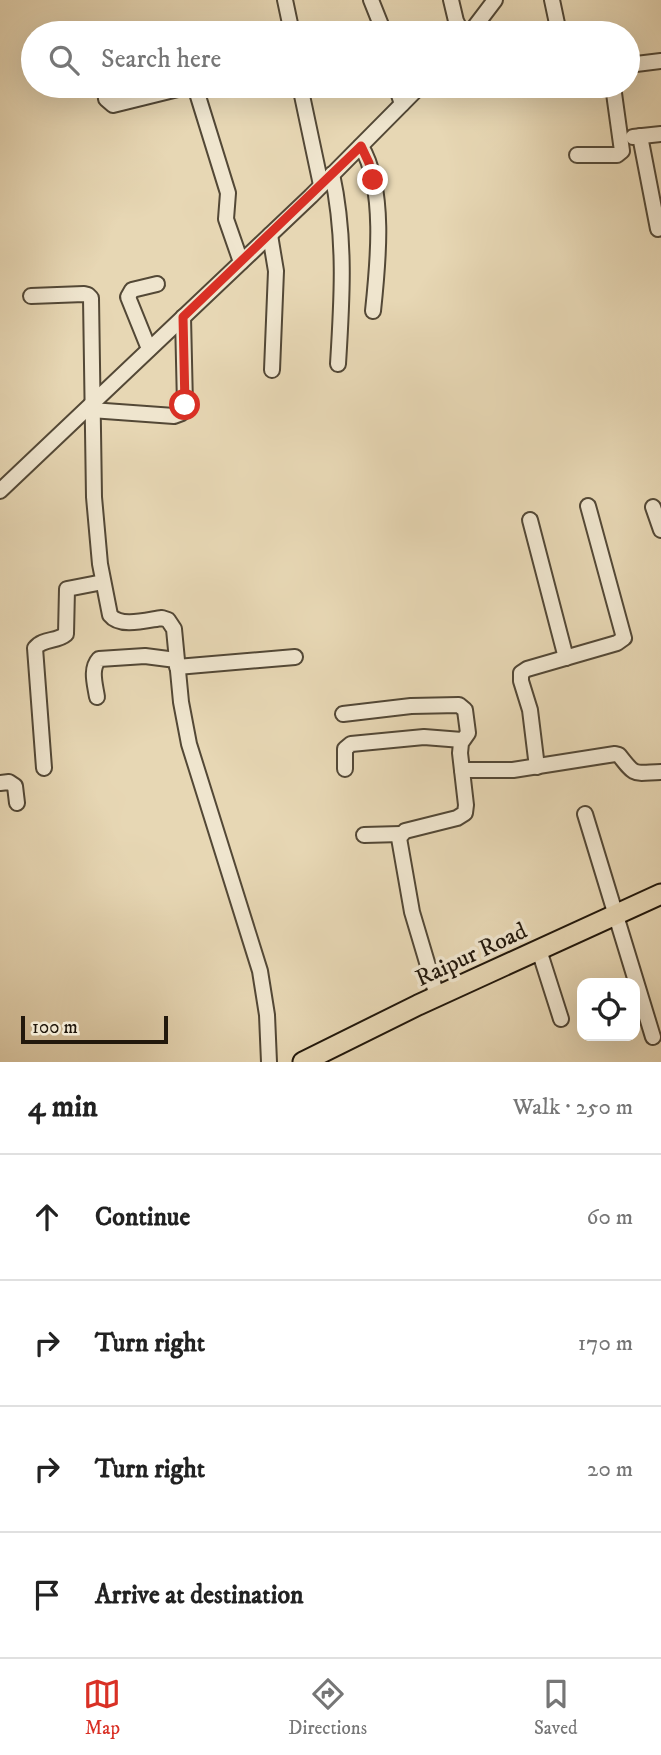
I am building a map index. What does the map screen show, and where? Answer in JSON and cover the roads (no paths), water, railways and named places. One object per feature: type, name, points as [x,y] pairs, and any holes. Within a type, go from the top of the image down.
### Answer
[{"type":"main road","name":"Raipur Road","points":[[303,1062],[437,996],[661,894]]},
{"type":"street","points":[[285,0],[289,21]]},
{"type":"street","points":[[371,0],[379,21]]},
{"type":"street","points":[[452,0],[456,21]]},
{"type":"street","points":[[479,21],[495,0]]},
{"type":"street","points":[[552,0],[556,21]]},
{"type":"street","points":[[640,64],[661,61]]},
{"type":"street","points":[[106,98],[113,105],[142,98]]},
{"type":"street","points":[[199,98],[225,182],[229,199],[226,219],[241,262]]},
{"type":"street","points":[[303,98],[327,180],[339,208],[343,256],[338,364]]},
{"type":"street","points":[[400,98],[402,104]]},
{"type":"street","points":[[0,491],[270,235],[408,98]]},
{"type":"street","points":[[577,155],[617,155],[622,151],[615,98]]},
{"type":"street","points":[[621,137],[661,134]]},
{"type":"street","points":[[640,136],[658,229]]},
{"type":"street","points":[[361,146],[372,171],[378,235],[373,311]]},
{"type":"street","points":[[270,235],[276,271],[272,370]]},
{"type":"street","points":[[149,349],[133,316],[128,297],[132,290],[157,284]]},
{"type":"street","points":[[32,296],[84,294],[91,298],[94,497],[103,582],[110,615],[116,621],[162,618],[171,623],[174,629],[176,663],[189,744],[260,971],[267,1015],[269,1062]]},
{"type":"street","points":[[91,407],[174,416],[182,413],[185,405],[183,317]]},
{"type":"street","points":[[537,767],[530,710],[521,673],[624,638],[588,506]]},
{"type":"street","points":[[653,507],[661,530]]},
{"type":"street","points":[[530,520],[566,659]]},
{"type":"street","points":[[44,768],[36,648],[41,642],[66,634],[67,589],[103,582]]},
{"type":"street","points":[[97,696],[94,666],[99,659],[145,656],[176,663],[295,657]]},
{"type":"street","points":[[343,714],[421,705],[462,705],[468,728],[460,753],[467,805],[465,813],[457,818],[401,834],[364,835]]},
{"type":"street","points":[[345,769],[345,749],[351,744],[419,737],[462,740]]},
{"type":"street","points":[[461,770],[497,771],[537,767],[615,754],[619,755],[630,771],[661,772]]},
{"type":"street","points":[[0,783],[9,782],[15,786],[18,803]]},
{"type":"street","points":[[585,814],[653,1037]]},
{"type":"street","points":[[401,834],[400,842],[412,912],[437,996]]},
{"type":"street","points":[[539,950],[561,1019]]}]
